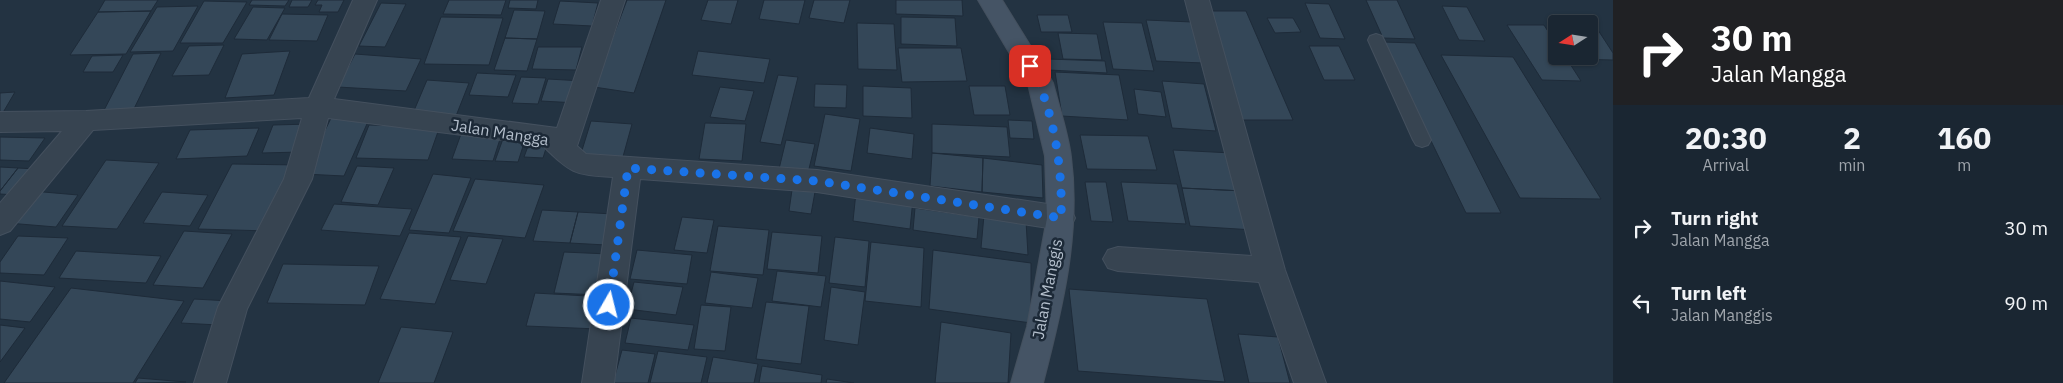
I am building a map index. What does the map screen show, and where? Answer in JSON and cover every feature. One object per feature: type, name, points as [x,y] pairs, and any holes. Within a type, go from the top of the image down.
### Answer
[{"type":"street","points":[[210,383],[220,344],[233,307],[298,179],[318,107],[365,0]]},
{"type":"street","points":[[563,149],[613,0]]},
{"type":"street","name":"Jalan Manggis","points":[[990,0],[1040,83],[1058,156],[1061,218],[1042,327],[1027,383]]},
{"type":"street","points":[[1197,0],[1270,270],[1310,383]]},
{"type":"street","name":"Jalan Mangga","points":[[0,122],[86,121],[318,107],[549,136],[577,162],[628,168],[817,181],[1061,218]]},
{"type":"street","points":[[0,223],[86,121]]},
{"type":"street","points":[[598,383],[628,168]]},
{"type":"street","points":[[1118,259],[1270,270]]},
{"type":"lane","points":[[1376,40],[1422,140]]},
{"type":"building","points":[[105,0],[158,0],[151,11],[98,12]]},
{"type":"building","points":[[252,0],[289,0],[285,6],[249,5]]},
{"type":"building","points":[[292,0],[312,0],[308,7],[289,7]]},
{"type":"building","points":[[318,0],[344,0],[338,12],[319,12],[322,5],[315,5]]},
{"type":"building","points":[[449,0],[506,0],[501,15],[443,14]]},
{"type":"building","points":[[510,0],[538,0],[536,9],[508,8]]},
{"type":"building","points":[[627,0],[666,0],[634,93],[594,87]]},
{"type":"building","points":[[708,0],[738,0],[731,24],[701,20]]},
{"type":"building","points":[[764,0],[805,0],[799,24],[759,19]]},
{"type":"building","points":[[814,0],[850,0],[844,23],[809,18]]},
{"type":"building","points":[[896,0],[962,0],[963,16],[896,14]]},
{"type":"building","points":[[1366,0],[1397,0],[1415,39],[1383,38]]},
{"type":"building","points":[[204,1],[247,2],[223,43],[180,43]]},
{"type":"building","points":[[560,1],[598,3],[592,26],[553,24]]},
{"type":"building","points":[[381,3],[406,4],[385,47],[359,46]]},
{"type":"building","points":[[1305,3],[1329,4],[1345,39],[1320,38]]},
{"type":"building","points":[[198,6],[173,51],[130,52],[157,7]]},
{"type":"building","points":[[1442,6],[1467,7],[1485,41],[1459,40]]},
{"type":"building","points":[[253,7],[285,8],[267,40],[234,39]]},
{"type":"building","points":[[514,10],[545,11],[537,39],[505,38]]},
{"type":"building","points":[[151,11],[126,54],[70,55],[98,12]]},
{"type":"building","points":[[1201,11],[1246,11],[1293,120],[1243,120]]},
{"type":"building","points":[[282,14],[328,15],[317,41],[269,40]]},
{"type":"building","points":[[1037,15],[1068,15],[1072,32],[1041,32]]},
{"type":"building","points":[[441,17],[503,18],[489,65],[424,64]]},
{"type":"building","points":[[901,17],[955,18],[957,46],[901,44]]},
{"type":"building","points":[[1267,18],[1293,18],[1301,32],[1275,33]]},
{"type":"building","points":[[1146,20],[1192,22],[1203,63],[1156,61]]},
{"type":"building","points":[[1103,22],[1142,23],[1154,71],[1113,69]]},
{"type":"building","points":[[857,23],[894,24],[897,70],[858,69]]},
{"type":"building","points":[[1507,25],[1544,25],[1548,31],[1548,65],[1571,65],[1581,81],[1542,80]]},
{"type":"building","points":[[1598,30],[1613,53],[1613,60],[1598,60]]},
{"type":"building","points":[[1058,33],[1097,34],[1102,60],[1063,59]]},
{"type":"building","points":[[505,38],[537,39],[527,71],[494,70]]},
{"type":"building","points":[[1383,42],[1415,43],[1501,213],[1466,213]]},
{"type":"building","points":[[224,45],[209,75],[172,76],[189,46]]},
{"type":"building","points":[[1309,46],[1339,46],[1355,80],[1324,80]]},
{"type":"building","points":[[538,47],[582,47],[576,70],[532,69]]},
{"type":"building","points":[[898,48],[961,48],[967,81],[902,82]]},
{"type":"building","points":[[290,51],[274,95],[225,98],[242,54]]},
{"type":"building","points":[[698,51],[770,59],[764,83],[692,75]]},
{"type":"building","points":[[161,53],[131,115],[101,116],[133,54]]},
{"type":"building","points":[[355,54],[421,59],[406,91],[338,87]]},
{"type":"building","points":[[123,55],[113,72],[83,72],[92,56]]},
{"type":"building","points":[[1441,55],[1513,57],[1601,199],[1520,198]]},
{"type":"building","points":[[1048,59],[1105,61],[1107,73],[1049,70]]},
{"type":"building","points":[[1055,72],[1119,75],[1128,120],[1062,116]]},
{"type":"building","points":[[477,73],[516,75],[508,97],[469,95]]},
{"type":"building","points":[[778,75],[798,77],[781,145],[760,142]]},
{"type":"building","points":[[521,77],[546,78],[538,104],[512,103]]},
{"type":"building","points":[[548,79],[583,81],[577,103],[541,101]]},
{"type":"building","points":[[427,80],[469,83],[456,116],[413,113]]},
{"type":"building","points":[[1162,81],[1204,84],[1216,131],[1172,128]]},
{"type":"building","points":[[815,84],[847,85],[846,108],[814,107]]},
{"type":"building","points":[[863,86],[911,88],[912,118],[863,116]]},
{"type":"building","points":[[969,86],[1005,86],[1010,115],[974,115]]},
{"type":"building","points":[[720,87],[754,91],[745,121],[710,117]]},
{"type":"building","points":[[1134,89],[1161,92],[1166,117],[1138,114]]},
{"type":"building","points":[[15,92],[1,116],[0,116],[0,93]]},
{"type":"building","points":[[825,114],[860,119],[851,171],[814,166]]},
{"type":"building","points":[[332,116],[370,117],[344,176],[304,174]]},
{"type":"building","points":[[1008,120],[1032,121],[1034,139],[1010,138]]},
{"type":"building","points":[[591,121],[632,124],[621,164],[579,160]]},
{"type":"building","points":[[705,123],[746,124],[742,161],[699,159]]},
{"type":"building","points":[[311,124],[300,152],[262,153],[273,125]]},
{"type":"building","points":[[932,124],[1007,127],[1010,157],[932,153]]},
{"type":"building","points":[[369,125],[440,126],[428,160],[356,158]]},
{"type":"building","points":[[259,128],[247,156],[176,159],[190,130]]},
{"type":"building","points":[[870,128],[914,134],[912,159],[867,153]]},
{"type":"building","points":[[461,134],[501,136],[493,161],[452,159]]},
{"type":"building","points":[[1080,135],[1148,136],[1157,170],[1087,169]]},
{"type":"building","points":[[504,136],[526,137],[518,162],[495,161]]},
{"type":"building","points":[[0,137],[45,138],[29,161],[0,160]]},
{"type":"building","points":[[531,138],[549,139],[543,158],[524,157]]},
{"type":"building","points":[[786,140],[815,144],[808,173],[779,169]]},
{"type":"building","points":[[1173,150],[1232,153],[1243,191],[1182,188]]},
{"type":"building","points":[[932,153],[983,158],[982,192],[930,186]]},
{"type":"building","points":[[983,158],[1042,165],[1043,198],[982,192]]},
{"type":"building","points":[[106,160],[159,163],[117,229],[62,226]]},
{"type":"building","points":[[232,164],[299,165],[269,231],[198,229]]},
{"type":"building","points":[[357,166],[394,168],[378,205],[341,202]]},
{"type":"building","points":[[0,167],[18,168],[0,191]]},
{"type":"building","points":[[18,168],[36,169],[16,195],[0,194],[0,191]]},
{"type":"building","points":[[433,174],[471,178],[449,233],[409,230]]},
{"type":"building","points":[[475,179],[544,185],[525,238],[453,231]]},
{"type":"building","points":[[1085,182],[1106,182],[1113,222],[1091,221]]},
{"type":"building","points":[[1121,182],[1177,184],[1186,224],[1128,221]]},
{"type":"building","points":[[1182,188],[1243,191],[1254,230],[1190,226]]},
{"type":"building","points":[[792,190],[815,192],[811,214],[789,211]]},
{"type":"building","points":[[32,191],[78,195],[56,227],[8,223]]},
{"type":"building","points":[[162,192],[208,195],[190,226],[143,223]]},
{"type":"building","points":[[856,192],[913,199],[910,229],[853,221]]},
{"type":"building","points":[[334,204],[412,209],[400,236],[321,230]]},
{"type":"building","points":[[915,208],[979,217],[977,239],[913,230]]},
{"type":"building","points":[[542,210],[578,212],[570,243],[533,241]]},
{"type":"building","points":[[578,212],[613,214],[606,245],[570,243]]},
{"type":"building","points":[[984,215],[1026,221],[1028,255],[981,248]]},
{"type":"building","points":[[682,217],[714,220],[707,253],[674,250]]},
{"type":"building","points":[[718,226],[769,230],[763,275],[710,271]]},
{"type":"building","points":[[184,231],[232,234],[203,288],[153,285]]},
{"type":"building","points":[[772,232],[822,236],[818,273],[767,269]]},
{"type":"building","points":[[409,233],[461,237],[435,304],[380,299]]},
{"type":"building","points":[[18,236],[68,238],[44,275],[0,273],[0,262]]},
{"type":"building","points":[[468,236],[503,239],[486,284],[450,280]]},
{"type":"building","points":[[835,237],[869,241],[865,287],[829,283]]},
{"type":"building","points":[[871,242],[924,248],[921,307],[865,301]]},
{"type":"building","points":[[637,250],[692,255],[687,284],[630,279]]},
{"type":"building","points":[[933,250],[1031,263],[1031,323],[929,309]]},
{"type":"building","points":[[76,251],[161,256],[146,283],[59,278]]},
{"type":"building","points":[[564,252],[608,254],[600,295],[554,293]]},
{"type":"building","points":[[283,264],[379,266],[365,305],[267,303]]},
{"type":"building","points":[[777,271],[826,276],[821,307],[772,301]]},
{"type":"building","points":[[711,272],[758,278],[752,308],[705,303]]},
{"type":"building","points":[[0,281],[55,287],[30,322],[0,319]]},
{"type":"building","points":[[634,282],[683,287],[676,315],[627,309]]},
{"type":"building","points":[[831,287],[865,292],[858,345],[824,340]]},
{"type":"building","points":[[71,288],[184,301],[133,383],[4,383]]},
{"type":"building","points":[[1069,289],[1207,299],[1225,382],[1078,371]]},
{"type":"building","points":[[535,293],[604,297],[598,329],[526,326]]},
{"type":"building","points":[[194,299],[230,301],[218,325],[181,323]]},
{"type":"building","points":[[766,302],[809,306],[801,364],[756,359]]},
{"type":"building","points":[[701,305],[731,307],[725,351],[694,349]]},
{"type":"building","points":[[631,318],[694,325],[688,350],[625,343]]},
{"type":"building","points":[[941,322],[1011,333],[1008,383],[935,383]]},
{"type":"building","points":[[0,325],[25,328],[0,362]]},
{"type":"building","points":[[401,327],[453,332],[434,383],[378,383]]},
{"type":"building","points":[[1238,334],[1278,337],[1290,383],[1249,383]]},
{"type":"building","points":[[622,350],[655,354],[648,383],[613,383]]},
{"type":"building","points":[[658,351],[707,357],[701,383],[650,383]]},
{"type":"building","points":[[713,357],[758,364],[754,383],[707,383]]},
{"type":"building","points":[[762,366],[822,375],[821,383],[759,383]]},
{"type":"building","points":[[138,378],[186,382],[135,383]]},
{"type":"building","points":[[827,379],[854,383],[826,383]]},
{"type":"route","points":[[609,305],[628,168],[817,181],[1061,218],[1058,156],[1040,83],[1030,66]]}]
